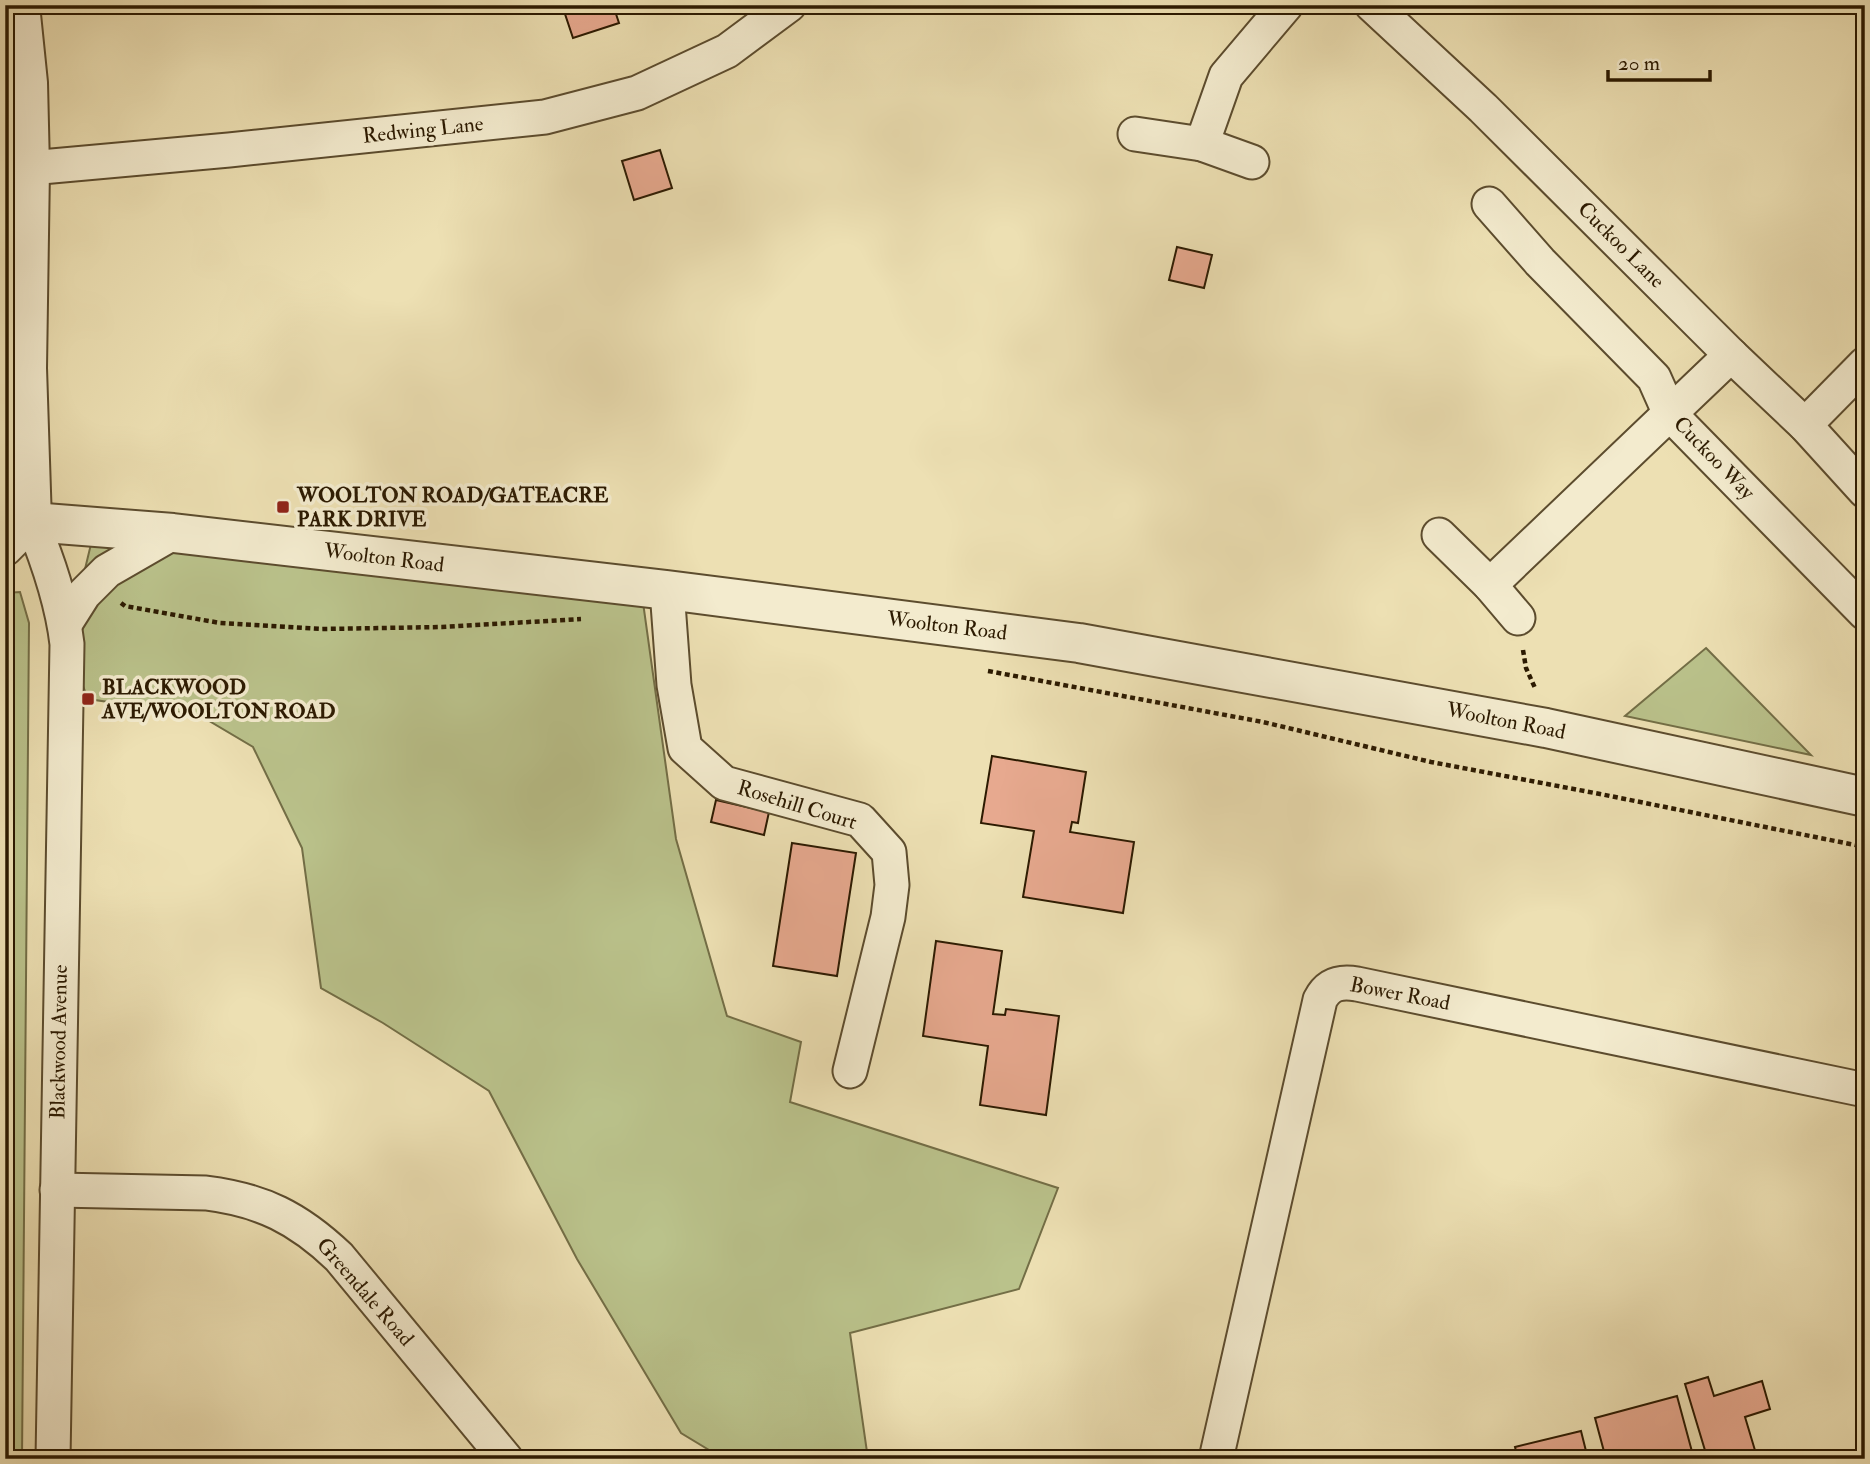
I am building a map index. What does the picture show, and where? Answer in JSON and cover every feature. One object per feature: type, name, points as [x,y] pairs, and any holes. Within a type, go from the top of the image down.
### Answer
[{"type":"street","points":[[13,526],[27,368],[30,168],[28,83],[20,5]]},
{"type":"street","name":"Redwing Lane","points":[[30,168],[545,117],[637,93],[727,51],[789,5]]},
{"type":"street","points":[[1202,144],[1226,76],[1286,5]]},
{"type":"street","name":"Cuckoo Lane","points":[[1372,5],[1483,108],[1805,425],[1865,491]]},
{"type":"street","points":[[1135,134],[1202,144],[1252,162]]},
{"type":"street","name":"Cuckoo Way","points":[[1489,204],[1540,262],[1654,378],[1670,414],[1865,613]]},
{"type":"street","points":[[1490,585],[1731,355]]},
{"type":"street","points":[[1805,425],[1865,364]]},
{"type":"street","name":"Woolton Road","points":[[13,526],[173,533],[667,590],[1079,643],[1546,728],[1865,797]]},
{"type":"street","name":"Blackwood Avenue","points":[[13,526],[51,572],[65,624],[67,643],[53,1459]]},
{"type":"street","points":[[65,624],[84,594],[107,571],[173,533]]},
{"type":"street","points":[[1439,535],[1490,585],[1518,618]]},
{"type":"street","name":"Rosehill Court","points":[[667,590],[674,685],[685,748],[724,783],[860,820],[889,852],[892,885],[888,917],[850,1071]]},
{"type":"street","name":"Bower Road","points":[[1216,1459],[1320,1000],[1329,987],[1346,982],[1357,984],[1865,1090]]},
{"type":"street","name":"Greendale Road","points":[[57,1191],[206,1193],[252,1201],[292,1219],[339,1257],[506,1459]]},
{"type":"path","points":[[118,601],[125,606],[220,622],[322,629],[442,627],[593,619]]},
{"type":"path","points":[[1518,618],[1526,668],[1538,696],[1546,728]]},
{"type":"path","points":[[977,669],[1263,722],[1431,762],[1865,847]]},
{"type":"green space","points":[[91,544],[641,588],[676,839],[727,1016],[801,1042],[790,1102],[1058,1188],[1019,1289],[850,1333],[868,1459],[724,1459],[681,1433],[577,1259],[489,1091],[383,1023],[321,988],[302,848],[253,747],[199,715],[88,699],[67,644]]},
{"type":"green space","points":[[20,592],[29,623],[22,1459],[5,1459],[5,593]]},
{"type":"green space","points":[[1706,648],[1811,755],[1625,716]]},
{"type":"building","points":[[562,5],[613,5],[619,23],[573,38]]},
{"type":"building","points":[[660,150],[672,188],[634,200],[622,161]]},
{"type":"building","points":[[1177,247],[1212,255],[1204,288],[1169,280]]},
{"type":"building","points":[[992,756],[1086,772],[1078,823],[1072,822],[1070,832],[1134,842],[1123,913],[1023,897],[1034,831],[981,823]]},
{"type":"building","points":[[716,800],[769,812],[764,835],[711,822]]},
{"type":"building","points":[[792,843],[856,853],[837,976],[773,966]]},
{"type":"building","points":[[936,941],[1002,951],[993,1014],[1005,1015],[1006,1009],[1059,1016],[1046,1115],[980,1105],[988,1046],[923,1036]]},
{"type":"building","points":[[1708,1377],[1714,1396],[1762,1381],[1770,1409],[1745,1417],[1757,1457],[1727,1459],[1725,1452],[1707,1457],[1685,1384]]},
{"type":"building","points":[[1677,1396],[1694,1459],[1606,1459],[1595,1418]]},
{"type":"building","points":[[1581,1431],[1588,1459],[1518,1459],[1515,1447]]},
{"type":"place","name":"WOOLTON ROAD/GATEACRE PARK DRIVE","points":[[283,507]]},
{"type":"place","name":"BLACKWOOD AVE/WOOLTON ROAD","points":[[88,699]]}]
